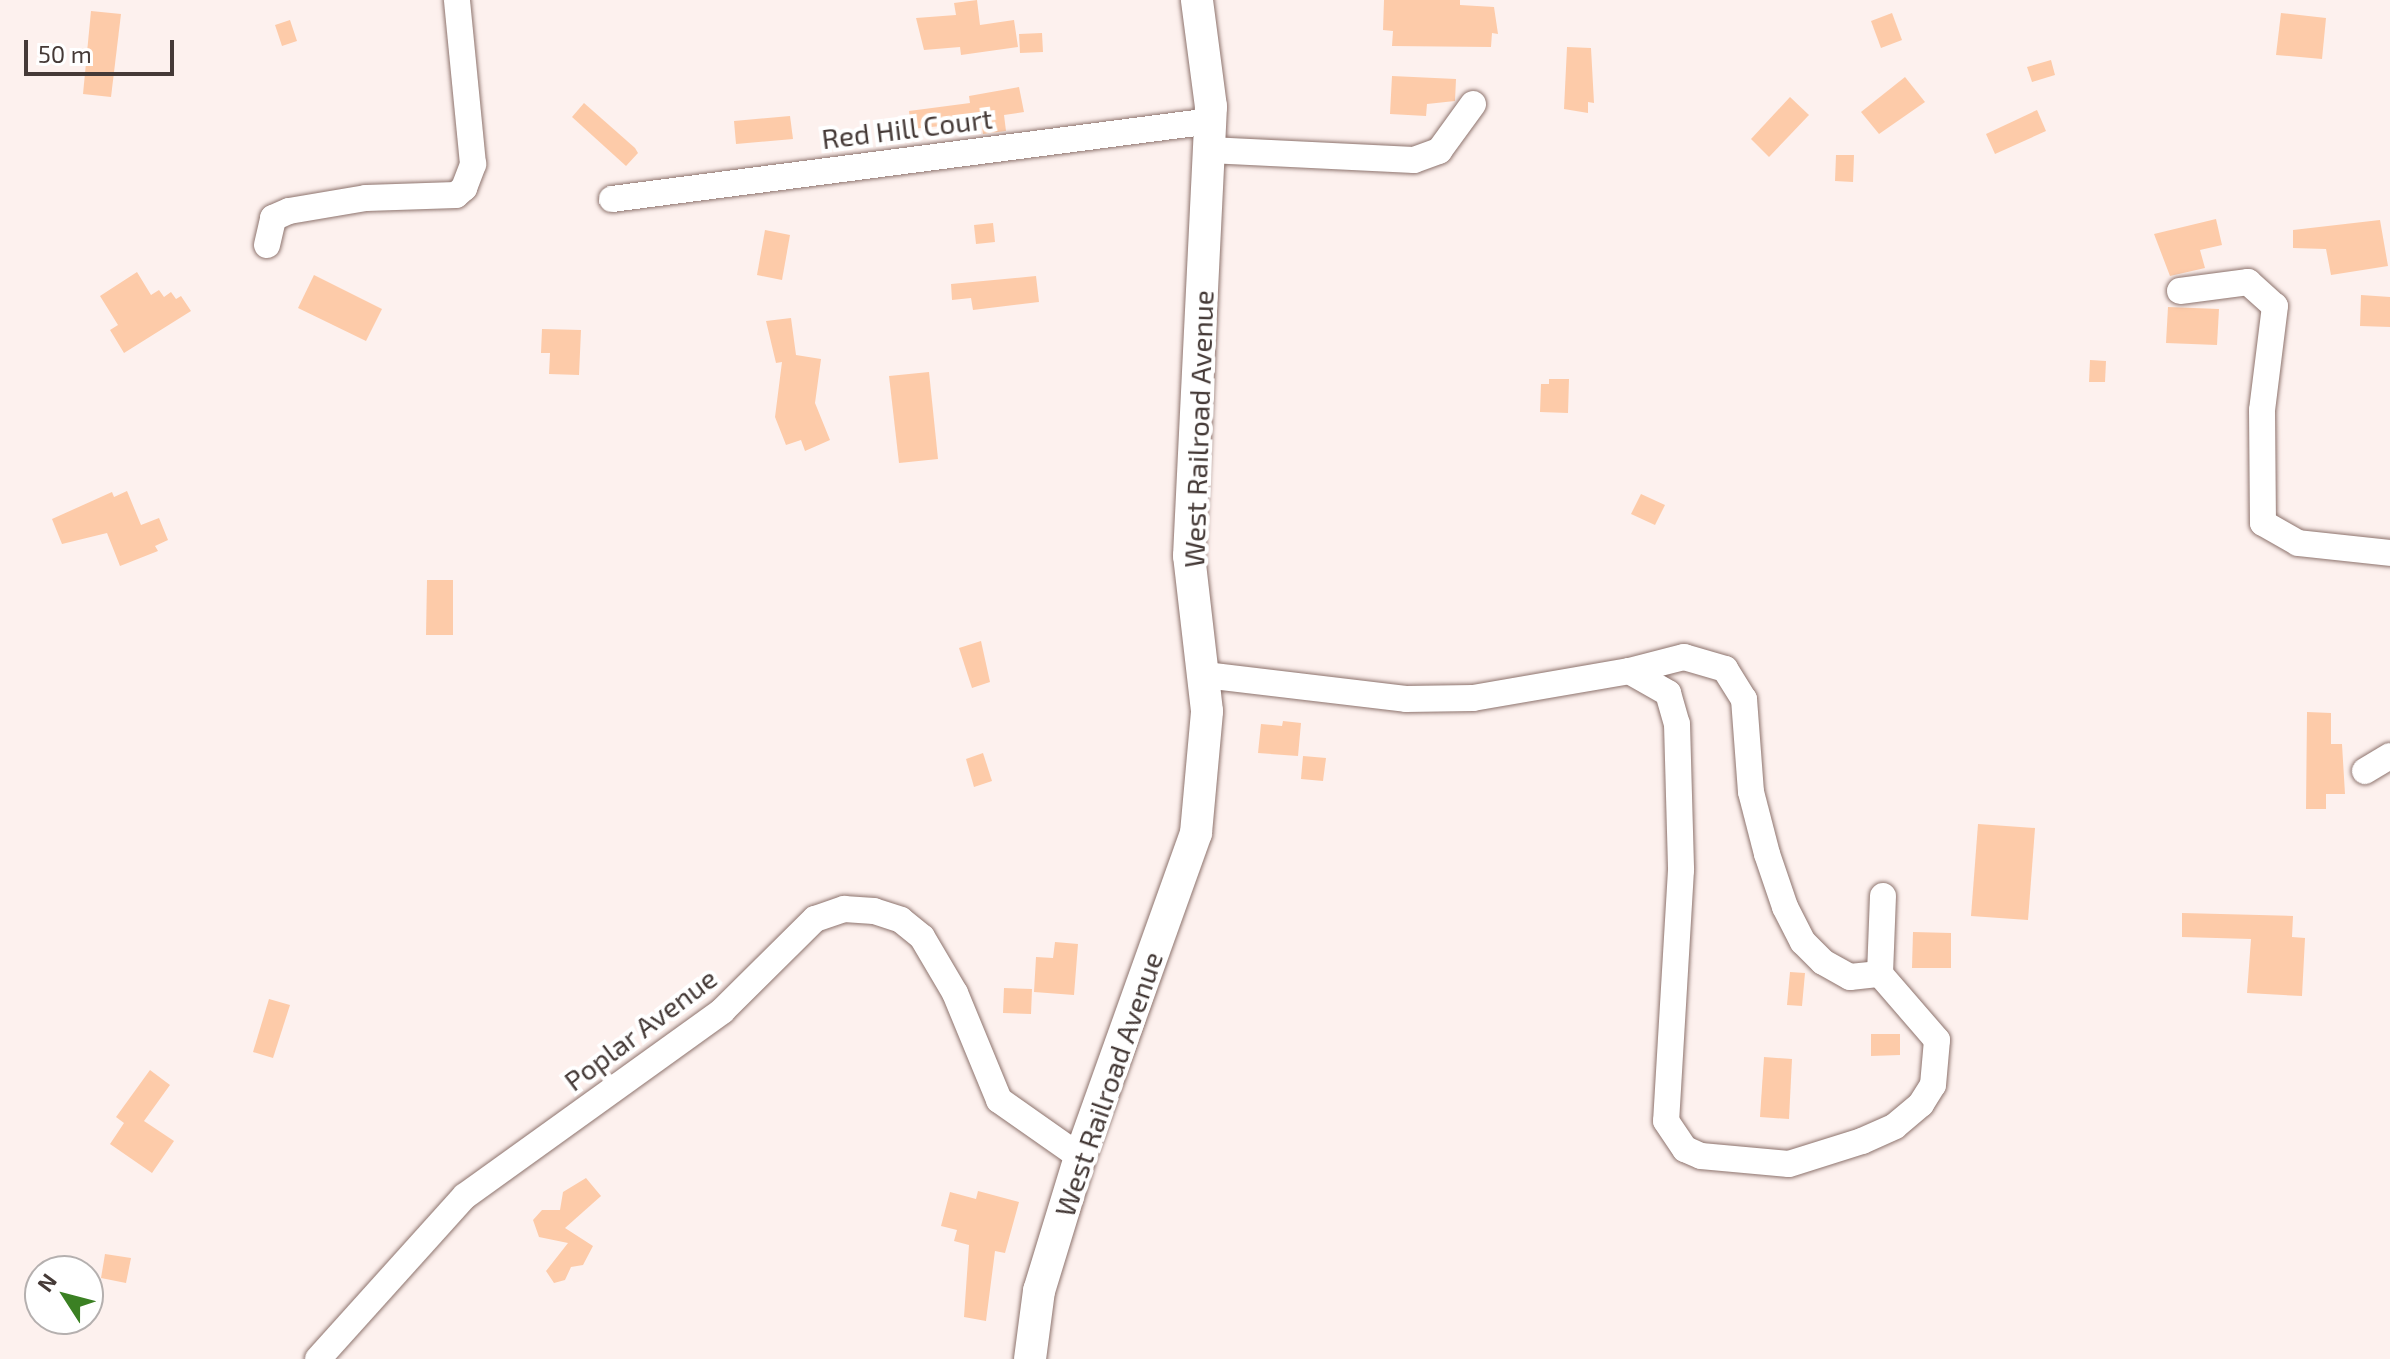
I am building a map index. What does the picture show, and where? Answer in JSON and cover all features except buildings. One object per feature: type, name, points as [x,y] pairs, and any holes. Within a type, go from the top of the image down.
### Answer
[{"type":"main road","name":"West Railroad Avenue","points":[[1030,1359],[1039,1291],[1080,1157],[1196,833],[1207,711],[1189,556],[1210,135],[1197,0]]},
{"type":"street","points":[[267,245],[273,218],[289,211],[366,198],[456,195],[464,188],[473,164],[457,0]]},
{"type":"street","name":"Red Hill Court","points":[[612,199],[1210,135],[1414,160],[1439,151],[1473,104]]},
{"type":"street","points":[[2180,291],[2248,282],[2275,306],[2262,410],[2263,523],[2298,543],[2390,553]]},
{"type":"street","points":[[1205,675],[1406,699],[1473,698],[1629,671],[1684,657],[1725,669],[1744,699],[1751,792],[1785,907],[1803,942],[1823,962],[1850,977],[1880,974]]},
{"type":"street","points":[[1629,671],[1668,693],[1677,724],[1681,870],[1666,1121],[1685,1149],[1701,1156],[1789,1164],[1862,1141],[1895,1126],[1921,1104],[1933,1085],[1937,1040],[1880,974],[1883,896]]},
{"type":"street","points":[[2365,771],[2390,756]]},
{"type":"street","name":"Poplar Avenue","points":[[318,1359],[456,1204],[714,1018],[815,919],[844,909],[901,920],[922,937],[955,993],[999,1100],[1080,1157]]}]
